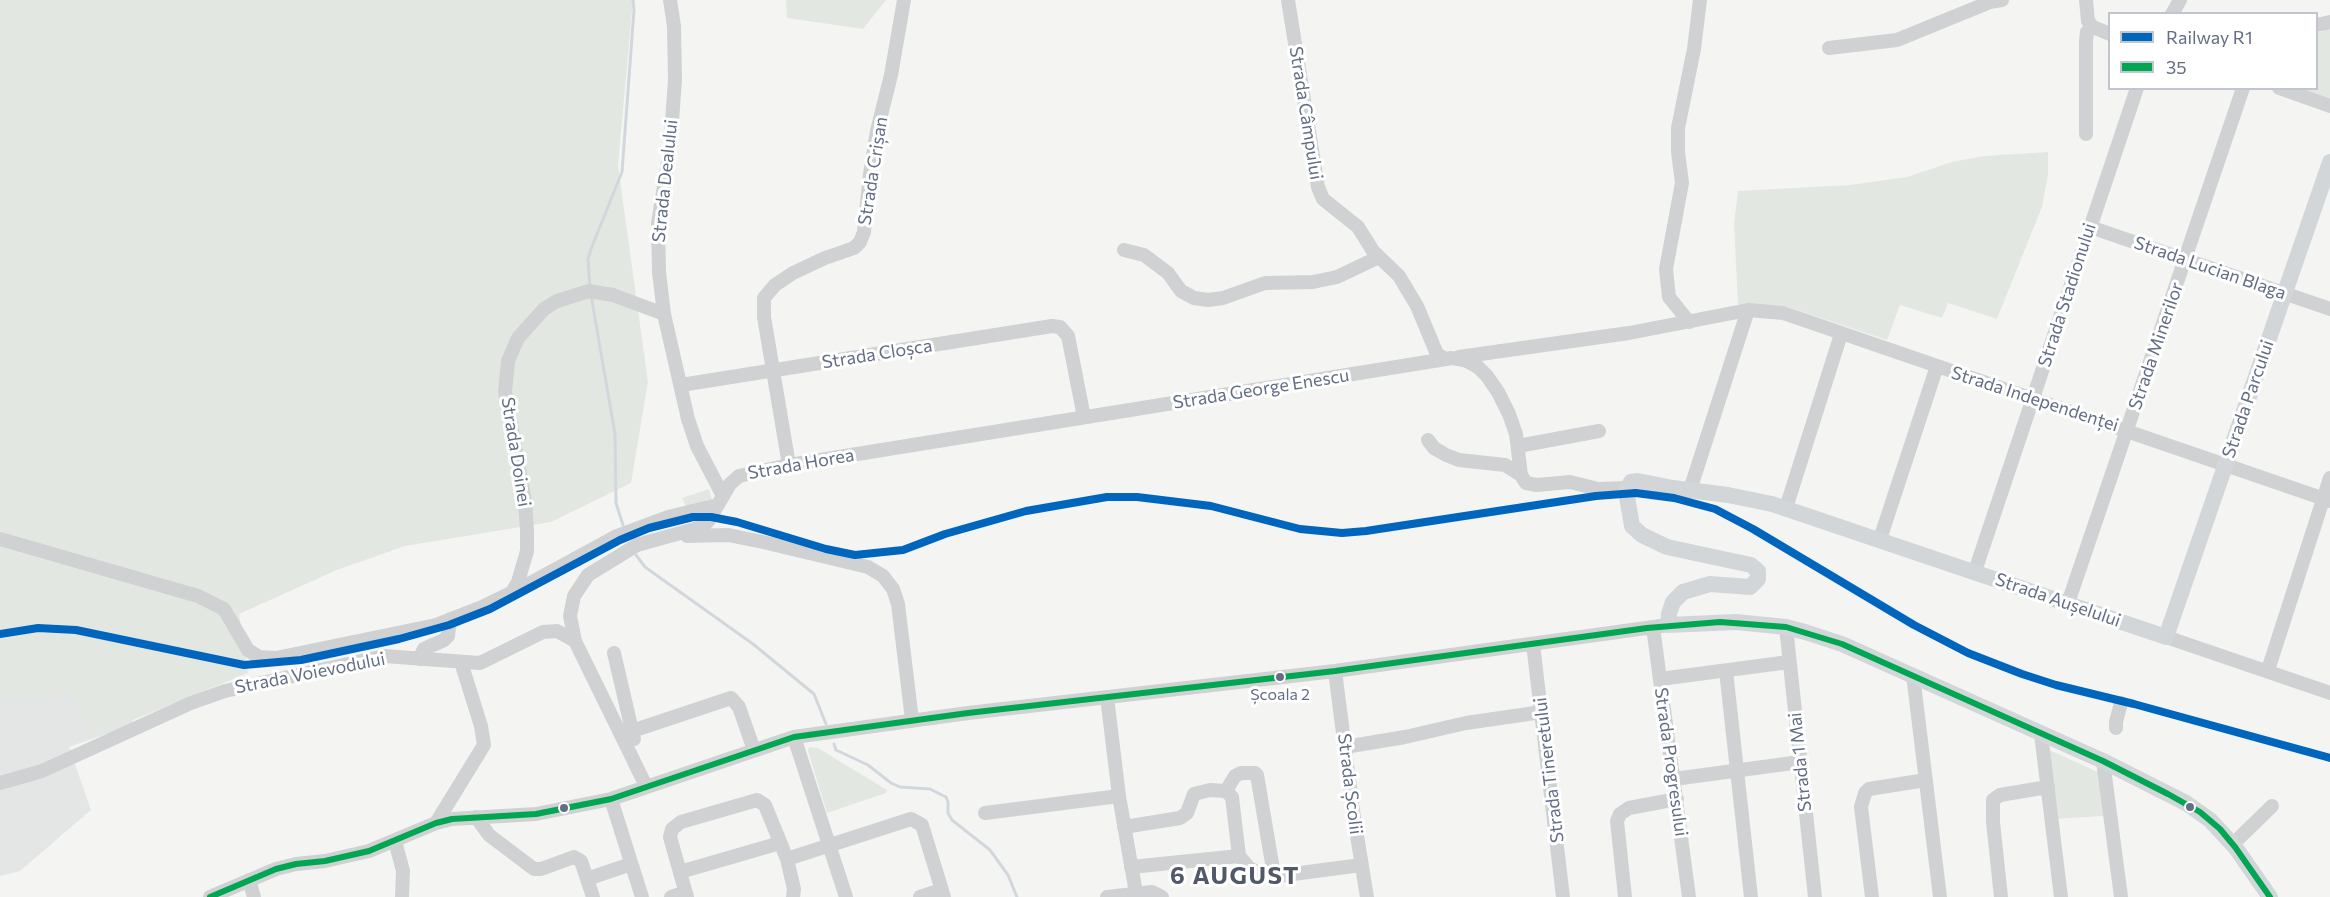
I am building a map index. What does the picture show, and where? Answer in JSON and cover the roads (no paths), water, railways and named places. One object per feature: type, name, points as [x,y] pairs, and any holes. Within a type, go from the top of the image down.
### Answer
[{"type":"main road","name":"Strada Parcului","points":[[2166,637],[2330,162]]},
{"type":"main road","name":"Strada Aușelului","points":[[1627,488],[1634,481],[1741,497],[1786,508],[2166,637]]},
{"type":"main road","points":[[1627,488],[1626,497],[1632,526],[1642,535],[1667,547],[1751,565],[1758,570],[1756,583],[1750,587],[1710,584],[1683,592],[1676,598],[1661,626]]},
{"type":"main road","points":[[1661,626],[1728,622],[1786,627],[1842,644],[1913,675],[2103,761],[2193,807],[2220,829],[2233,844],[2270,897]]},
{"type":"street","name":"Strada Dealului","points":[[670,0],[674,27],[675,80],[670,149],[660,202],[657,243],[664,314],[688,419],[720,500]]},
{"type":"street","name":"Strada Crișan","points":[[789,465],[764,317],[764,298],[768,291],[793,273],[854,248],[864,232],[870,174],[904,0]]},
{"type":"street","name":"Strada Câmpului","points":[[1288,0],[1318,187],[1323,199],[1358,227],[1379,257],[1390,265],[1404,283],[1417,306],[1437,354],[1445,359]]},
{"type":"street","points":[[1689,322],[1669,297],[1666,270],[1682,183],[1678,129],[1694,49],[1700,0]]},
{"type":"street","points":[[2086,0],[2088,21],[2093,27],[2108,34]]},
{"type":"street","points":[[1829,48],[1897,40],[1994,1]]},
{"type":"street","points":[[2086,134],[2086,40],[2087,32],[2093,27]]},
{"type":"street","name":"Strada Stadionului","points":[[1975,571],[2136,90]]},
{"type":"street","name":"Strada Minerilor","points":[[2068,603],[2242,90]]},
{"type":"street","points":[[2284,90],[2330,106]]},
{"type":"street","name":"Strada Lucian Blaga","points":[[2090,227],[2330,309]]},
{"type":"street","points":[[1124,250],[1150,259],[1168,273],[1181,291],[1194,298],[1208,300],[1223,298],[1265,283],[1313,282],[1337,277],[1379,257]]},
{"type":"street","name":"Strada Doinei","points":[[513,591],[527,551],[525,502],[505,392],[508,361],[518,338],[544,309],[557,301],[591,292],[614,295],[664,314]]},
{"type":"street","points":[[1690,490],[1743,311]]},
{"type":"street","name":"Strada George Enescu","points":[[1084,417],[1445,359],[1629,333],[1743,311]]},
{"type":"street","name":"Strada Independenței","points":[[1743,311],[1783,313],[2327,500]]},
{"type":"street","name":"Strada Cloșca","points":[[681,385],[1052,326],[1060,327],[1068,336],[1084,417]]},
{"type":"street","points":[[1786,508],[1841,334]]},
{"type":"street","points":[[1445,359],[1467,361],[1487,376],[1509,414],[1518,446],[1521,475]]},
{"type":"street","points":[[1880,539],[1937,366]]},
{"type":"street","name":"Strada Horea","points":[[575,641],[570,616],[574,596],[588,575],[637,545],[695,530],[704,525],[730,484],[739,476],[789,465],[1084,417]]},
{"type":"street","points":[[1518,446],[1599,431]]},
{"type":"street","points":[[1428,440],[1434,448],[1460,460],[1505,465],[1521,475],[1531,485],[1570,482],[1598,489],[1627,488]]},
{"type":"street","points":[[2268,670],[2327,500],[2330,478]]},
{"type":"street","points":[[0,539],[198,596],[225,609],[248,650],[259,657],[285,656],[436,625],[450,620],[482,607],[626,532],[668,517],[706,509],[720,500]]},
{"type":"street","points":[[668,536],[728,535],[868,567],[883,576],[893,589],[898,604],[912,720]]},
{"type":"street","points":[[419,659],[424,649],[448,636],[450,620]]},
{"type":"street","points":[[210,897],[249,880],[296,864],[324,861],[369,851],[436,823],[452,819],[536,813],[611,799],[644,781],[794,737],[912,720],[1335,671],[1661,626]]},
{"type":"street","name":"Strada Progresului","points":[[1661,626],[1660,679],[1689,897]]},
{"type":"street","name":"Strada 1 Mai","points":[[1786,627],[1815,897]]},
{"type":"street","name":"Strada Voievodului","points":[[0,783],[42,771],[191,703],[225,691],[384,656],[480,663],[543,632],[557,631],[575,641]]},
{"type":"street","name":"Strada Aușelului","points":[[2166,637],[2330,693]]},
{"type":"street","points":[[575,641],[644,781]]},
{"type":"street","name":"Strada Tineretului","points":[[1533,644],[1563,897]]},
{"type":"street","points":[[614,653],[644,781]]},
{"type":"street","points":[[1660,679],[1789,662]]},
{"type":"street","points":[[436,823],[484,745],[484,737],[461,663]]},
{"type":"street","name":"Strada Școlii","points":[[1335,671],[1367,897]]},
{"type":"street","points":[[1726,671],[1739,770],[1751,897]]},
{"type":"street","points":[[1913,675],[1940,897]]},
{"type":"street","points":[[1107,697],[1119,796],[1136,892]]},
{"type":"street","points":[[632,732],[731,698],[739,707],[754,750]]},
{"type":"street","points":[[2116,728],[2121,703]]},
{"type":"street","points":[[1345,747],[1405,737],[1466,723],[1542,712]]},
{"type":"street","points":[[2041,734],[2061,897]]},
{"type":"street","points":[[794,737],[846,897]]},
{"type":"street","points":[[2103,761],[2121,897]]},
{"type":"street","points":[[1674,779],[1800,762]]},
{"type":"street","points":[[1226,791],[1235,776],[1241,773],[1255,773],[1257,776],[1274,875]]},
{"type":"street","points":[[1872,897],[1862,807],[1864,793],[1869,789],[1926,780]]},
{"type":"street","points":[[2001,897],[1993,822],[1993,800],[2000,795],[2048,787]]},
{"type":"street","points":[[1124,827],[1180,818],[1187,813],[1194,794],[1226,791]]},
{"type":"street","points":[[1226,791],[1232,798],[1239,856],[1249,868],[1259,873],[1274,875],[1361,866]]},
{"type":"street","points":[[985,813],[1119,796]]},
{"type":"street","points":[[611,799],[642,897]]},
{"type":"street","points":[[1625,897],[1617,821],[1620,814],[1629,808],[1677,799]]},
{"type":"street","points":[[671,897],[686,894],[670,837],[675,825],[759,800],[765,805],[787,859],[794,889],[793,897]]},
{"type":"street","points":[[2233,844],[2272,806]]},
{"type":"street","points":[[477,818],[489,835],[534,869],[541,869],[574,857],[581,861],[593,897]]},
{"type":"street","points":[[787,859],[911,819],[922,825],[942,893],[920,897]]},
{"type":"street","points":[[395,841],[402,872],[402,897]]},
{"type":"street","points":[[680,872],[780,843]]},
{"type":"street","points":[[1131,867],[1239,856]]},
{"type":"street","points":[[587,879],[631,864]]},
{"type":"street","points":[[249,880],[254,897]]},
{"type":"street","points":[[1107,897],[1136,892],[1152,892],[1162,897]]},
{"type":"waterway","points":[[590,288],[588,259],[622,172],[633,0]]},
{"type":"waterway","points":[[591,295],[615,434],[616,503],[623,525]]},
{"type":"waterway","points":[[636,555],[645,567],[753,644],[814,694],[826,724]]},
{"type":"waterway","points":[[834,744],[836,750],[868,765],[891,783],[900,787],[930,789],[946,797],[948,813],[952,820],[990,850],[1008,875],[1017,897]]},
{"type":"rail line","name":"R1","points":[[0,634],[38,628],[76,630],[244,665],[301,660],[399,639],[449,625],[490,609],[620,540],[649,528],[693,517],[711,517],[737,522],[826,549],[855,555],[903,550],[945,534],[1026,511],[1107,497],[1137,497],[1211,506],[1300,529],[1342,533],[1596,496],[1636,493],[1674,498],[1715,509],[1753,529],[1914,625],[1968,653],[2022,674],[2330,758]]},
{"type":"place","name":"Școala 2","points":[[1280,677]]},
{"type":"district","name":"6 AUGUST","points":[[1235,876]]}]
